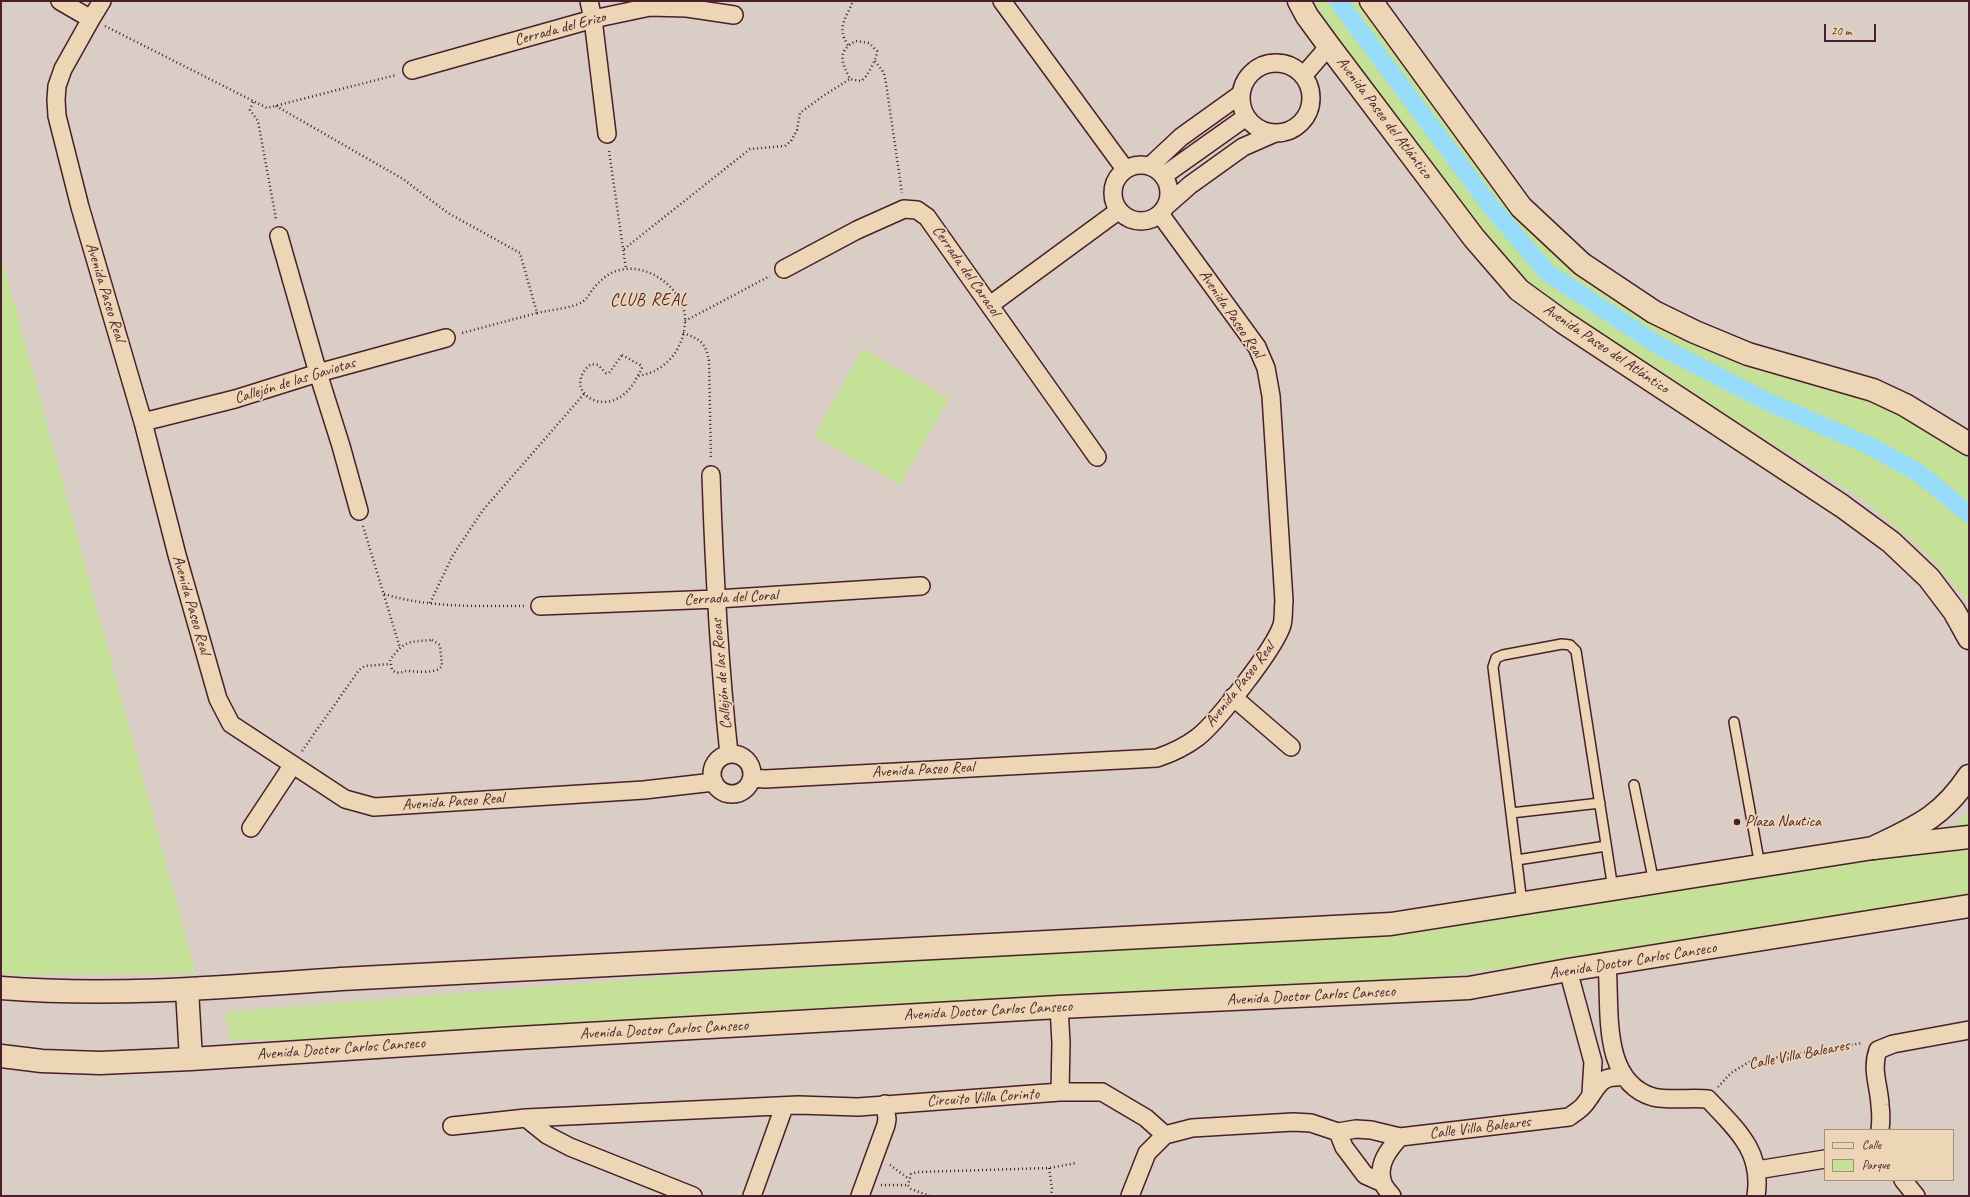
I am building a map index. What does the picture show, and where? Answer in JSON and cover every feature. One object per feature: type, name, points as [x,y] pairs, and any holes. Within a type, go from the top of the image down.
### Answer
[{"type":"main road","name":"Avenida Paseo del Atlántico","points":[[1299,1],[1307,16],[1329,46],[1474,238],[1519,290],[1563,322],[1842,506],[1891,542],[1929,578],[1954,611],[1969,638]]},
{"type":"main road","points":[[1371,1],[1522,207],[1582,264],[1654,312],[1696,332],[1748,354],[1873,390],[1905,405],[1969,444]]},
{"type":"main road","points":[[1873,848],[1915,828],[1938,813],[1958,793],[1969,776]]},
{"type":"main road","points":[[1,988],[112,992],[187,990],[341,979],[1391,924],[1873,848],[1969,837]]},
{"type":"main road","name":"Avenida Doctor Carlos Canseco","points":[[1,1056],[100,1063],[191,1059],[508,1038],[1059,1007],[1469,988],[1568,970],[1608,965],[1969,906]]},
{"type":"main road","points":[[187,990],[191,1059]]},
{"type":"street","points":[[60,1],[91,19]]},
{"type":"street","name":"Avenida Paseo Real","points":[[102,1],[63,69],[56,93],[57,116],[80,207],[143,422],[177,555],[218,699],[231,724],[292,766],[344,799],[374,807],[644,790],[714,782]]},
{"type":"street","points":[[590,1],[607,134]]},
{"type":"street","points":[[1002,1],[1125,169]]},
{"type":"street","name":"Cerrada del Erizo","points":[[412,70],[593,19],[650,7],[687,8],[734,15]]},
{"type":"street","points":[[1303,76],[1329,46]]},
{"type":"street","points":[[1162,211],[1169,192],[1164,176],[1150,166],[1142,165],[1125,169],[1114,184],[1112,193],[1114,203],[1118,211],[1125,217],[1134,221],[1143,222],[1152,219],[1162,211],[1190,186],[1243,146],[1296,126],[1304,118],[1309,108],[1311,97],[1309,86],[1303,76],[1294,68],[1284,64],[1266,65],[1251,73],[1244,83],[1241,94],[1242,106],[1246,117],[1254,125],[1264,131],[1275,133]]},
{"type":"street","points":[[1150,166],[1181,137],[1241,94]]},
{"type":"street","points":[[1164,176],[1246,117]]},
{"type":"street","points":[[784,269],[856,230],[904,209]]},
{"type":"street","name":"Cerrada del Caracol","points":[[904,209],[917,210],[927,217],[1097,457]]},
{"type":"street","points":[[990,305],[1118,211]]},
{"type":"street","name":"Avenida Paseo Real","points":[[752,778],[765,779],[1157,758],[1178,751],[1199,736],[1234,697],[1275,641],[1282,624],[1284,601],[1271,396],[1266,368],[1257,347],[1162,211]]},
{"type":"street","points":[[279,236],[341,446],[358,511]]},
{"type":"street","name":"Callejón de las Gaviotas","points":[[143,422],[235,399],[318,372],[446,338]]},
{"type":"street","name":"Callejón de las Rocas","points":[[711,475],[717,599],[729,754]]},
{"type":"street","name":"Cerrada del Coral","points":[[540,606],[717,599],[921,586]]},
{"type":"street","points":[[1234,697],[1291,747]]},
{"type":"street","points":[[729,754],[737,754],[749,763],[752,770],[752,778],[744,790],[738,793],[724,792],[714,782],[714,768],[717,761],[729,754]]},
{"type":"street","points":[[251,828],[292,766]]},
{"type":"street","points":[[1608,965],[1609,1019],[1612,1049],[1625,1077],[1638,1090],[1654,1097],[1708,1099],[1745,1139],[1757,1170],[1758,1185],[1756,1196]]},
{"type":"street","points":[[1568,970],[1593,1062],[1591,1093]]},
{"type":"street","points":[[1059,1007],[1061,1043],[1060,1092]]},
{"type":"street","points":[[1880,1129],[1880,1104],[1875,1081],[1875,1060],[1878,1050],[1893,1044],[1969,1030]]},
{"type":"street","name":"Calle Villa Baleares","points":[[1400,1137],[1569,1117],[1584,1106],[1591,1093],[1607,1078],[1614,1076],[1625,1077]]},
{"type":"street","name":"Circuito Villa Corinto","points":[[452,1126],[526,1118],[784,1107],[798,1105],[858,1107],[1060,1092],[1102,1092],[1146,1118],[1165,1135]]},
{"type":"street","points":[[863,1190],[886,1126],[887,1119],[884,1104]]},
{"type":"street","points":[[752,1196],[784,1107]]},
{"type":"street","points":[[526,1118],[546,1135],[570,1147],[693,1196]]},
{"type":"street","points":[[1130,1196],[1147,1153],[1165,1135],[1192,1128],[1293,1122],[1311,1123],[1338,1132],[1356,1129],[1371,1130],[1400,1137],[1390,1148],[1381,1167],[1387,1190]]},
{"type":"street","points":[[1338,1132],[1344,1147],[1366,1175],[1387,1190]]},
{"type":"street","points":[[1757,1170],[1824,1160]]},
{"type":"street","points":[[1904,1181],[1916,1196]]},
{"type":"lane","points":[[1522,903],[1493,667],[1496,658],[1503,655],[1562,644],[1570,645],[1576,651],[1613,889]]},
{"type":"lane","points":[[1734,722],[1760,866]]},
{"type":"lane","points":[[1634,785],[1654,882]]},
{"type":"lane","points":[[1511,813],[1600,803]]},
{"type":"lane","points":[[1517,860],[1606,846]]},
{"type":"path","points":[[848,45],[842,35],[842,26],[853,1]]},
{"type":"path","points":[[91,19],[267,108],[412,70]]},
{"type":"path","points":[[856,41],[869,43],[877,51],[878,57],[875,61],[870,66],[866,79],[856,81],[850,79],[842,63],[843,54],[848,45],[856,41]]},
{"type":"path","points":[[875,61],[884,74],[886,83],[904,209]]},
{"type":"path","points":[[624,250],[750,149],[785,146],[791,141],[797,130],[800,113],[850,79]]},
{"type":"path","points":[[253,102],[250,110],[258,121],[279,236]]},
{"type":"path","points":[[276,106],[403,179],[448,213],[516,250],[522,258],[537,313]]},
{"type":"path","points":[[607,134],[626,269]]},
{"type":"path","points":[[446,338],[537,313],[581,303],[601,279],[611,273],[626,269],[640,270],[663,280],[678,297],[685,321],[683,333],[670,360],[650,375],[637,376]]},
{"type":"path","points":[[685,321],[784,269]]},
{"type":"path","points":[[683,333],[694,337],[707,349],[709,362],[711,475]]},
{"type":"path","points":[[622,355],[640,365],[641,370],[627,392],[614,400],[597,402],[584,394],[581,387],[581,378],[585,369],[591,364],[598,365],[609,373],[619,357],[622,355]]},
{"type":"path","points":[[430,604],[453,555],[483,510],[584,394]]},
{"type":"path","points":[[358,511],[401,648]]},
{"type":"path","points":[[384,594],[405,600],[430,604],[473,606],[540,606]]},
{"type":"path","points":[[436,641],[440,645],[442,666],[436,671],[416,673],[410,671],[403,674],[396,673],[392,670],[390,660],[401,648],[407,642],[436,641]]},
{"type":"path","points":[[292,766],[359,670],[365,666],[390,664]]},
{"type":"path","name":"Calle Villa Baleares","points":[[1708,1099],[1730,1073],[1749,1062],[1868,1042],[1878,1050]]},
{"type":"path","points":[[876,1155],[909,1179]]},
{"type":"path","points":[[908,1185],[911,1174],[918,1172],[1049,1168],[1076,1163]]},
{"type":"path","points":[[1049,1168],[1052,1189],[1051,1196]]},
{"type":"path","points":[[863,1190],[908,1185]]},
{"type":"path","points":[[908,1185],[911,1189],[930,1196]]},
{"type":"green space","points":[[1312,1],[1361,1],[1580,267],[1685,340],[1789,374],[1897,404],[1969,449],[1969,602],[1921,548],[1862,499],[1639,360],[1575,318],[1536,288],[1497,250]]},
{"type":"green space","points":[[1,254],[196,974],[18,975],[1,973]]},
{"type":"green space","points":[[863,348],[949,399],[900,485],[814,436]]},
{"type":"green space","points":[[1969,811],[1969,825],[1951,829]]},
{"type":"green space","points":[[1969,846],[1969,894],[1506,968],[1386,983],[435,1042],[230,1040],[225,1012],[660,977],[1123,948],[1375,937]]},
{"type":"waterway","points":[[1338,1],[1492,208],[1548,273],[1661,347],[1768,402],[1870,446],[1919,473],[1969,514]]},
{"type":"place","name":"Plaza Nautica","points":[[1737,822]]},
{"type":"district","name":"CLUB REAL","points":[[649,301]]}]
